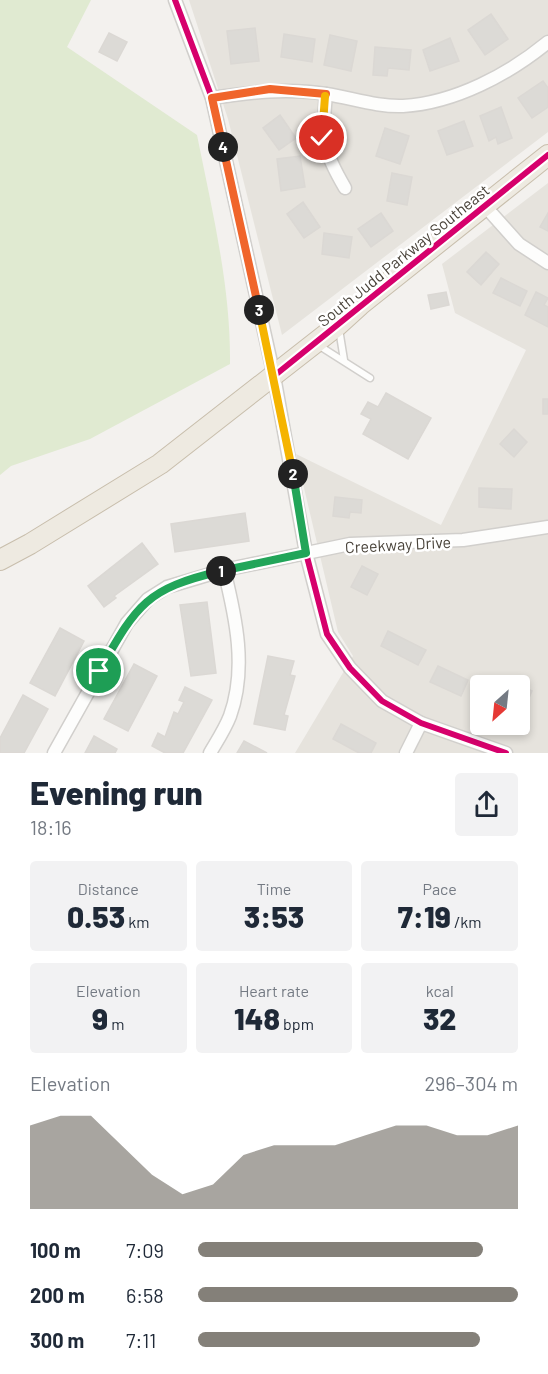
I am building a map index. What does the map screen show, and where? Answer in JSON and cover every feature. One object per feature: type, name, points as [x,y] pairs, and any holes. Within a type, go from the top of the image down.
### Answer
[{"type":"highway","name":"South Judd Parkway Southeast","points":[[0,560],[160,464],[338,326],[360,305],[548,155]]},
{"type":"street","points":[[175,0],[212,98],[274,376],[306,553],[327,634],[344,659],[382,701],[421,723],[506,753]]},
{"type":"street","points":[[212,98],[270,89],[326,94],[376,104],[403,106],[432,101],[498,77],[548,42]]},
{"type":"street","points":[[326,94],[322,138],[330,162],[345,188]]},
{"type":"street","points":[[485,206],[519,244],[548,263]]},
{"type":"street","name":"Creekway Drive","points":[[54,753],[127,623],[148,599],[167,587],[224,570],[350,544],[464,540],[548,527]]},
{"type":"street","points":[[210,753],[232,710],[239,664],[237,627],[224,570]]},
{"type":"street","points":[[406,753],[421,723]]},
{"type":"lane","points":[[338,326],[344,360]]},
{"type":"lane","points":[[315,344],[370,378]]},
{"type":"shaded area","points":[[189,0],[548,0],[548,132],[282,335],[228,119]]},
{"type":"shaded area","points":[[548,183],[548,753],[295,753],[353,656],[338,632],[296,454],[441,525],[526,350],[455,313],[442,264]]},
{"type":"green space","points":[[0,0],[91,0],[67,47],[197,135],[224,277],[230,364],[90,439],[11,466],[0,475]]},
{"type":"building","points":[[491,14],[508,39],[485,55],[468,30]]},
{"type":"building","points":[[255,28],[259,61],[231,64],[227,31]]},
{"type":"building","points":[[109,33],[127,42],[117,61],[99,52]]},
{"type":"building","points":[[284,34],[315,39],[312,62],[281,57]]},
{"type":"building","points":[[330,35],[357,41],[351,71],[324,65]]},
{"type":"building","points":[[450,38],[459,61],[430,71],[423,50]]},
{"type":"building","points":[[375,47],[411,50],[409,70],[388,68],[387,76],[373,75]]},
{"type":"building","points":[[543,81],[548,88],[548,107],[532,118],[518,98]]},
{"type":"building","points":[[501,107],[512,138],[498,144],[496,137],[489,141],[480,116]]},
{"type":"building","points":[[280,115],[296,138],[279,150],[263,128]]},
{"type":"building","points":[[464,121],[473,146],[447,155],[438,131]]},
{"type":"building","points":[[385,128],[409,136],[400,164],[376,156]]},
{"type":"building","points":[[300,156],[305,187],[281,191],[277,159]]},
{"type":"building","points":[[392,173],[412,177],[407,205],[387,201]]},
{"type":"building","points":[[303,202],[320,227],[304,238],[287,214]]},
{"type":"building","points":[[381,213],[393,231],[371,247],[358,229]]},
{"type":"building","points":[[548,213],[548,231],[540,227]]},
{"type":"building","points":[[324,233],[352,237],[349,258],[322,254]]},
{"type":"building","points":[[486,252],[499,264],[481,285],[467,272]]},
{"type":"building","points":[[501,278],[527,291],[520,306],[493,293]]},
{"type":"building","points":[[446,292],[449,305],[431,309],[428,295]]},
{"type":"building","points":[[536,292],[548,298],[544,305],[548,307],[548,327],[525,315]]},
{"type":"building","points":[[386,393],[431,418],[408,459],[363,434],[371,419],[361,414],[368,402],[378,407]]},
{"type":"building","points":[[543,399],[548,399],[548,414],[543,414]]},
{"type":"building","points":[[514,429],[527,442],[514,457],[500,444]]},
{"type":"building","points":[[479,488],[512,489],[511,509],[479,507]]},
{"type":"building","points":[[335,497],[362,500],[361,513],[350,512],[349,518],[333,516]]},
{"type":"building","points":[[245,513],[249,541],[175,552],[171,524]]},
{"type":"building","points":[[142,543],[158,564],[114,596],[116,598],[104,607],[88,586]]},
{"type":"building","points":[[362,566],[378,574],[367,595],[351,587]]},
{"type":"building","points":[[207,602],[216,673],[191,676],[180,605]]},
{"type":"building","points":[[60,628],[84,641],[55,696],[30,683]]},
{"type":"building","points":[[388,631],[426,650],[418,665],[381,646]]},
{"type":"building","points":[[268,656],[294,661],[290,675],[295,676],[284,715],[288,716],[285,730],[254,724]]},
{"type":"building","points":[[134,664],[157,676],[128,731],[104,719]]},
{"type":"building","points":[[438,666],[468,680],[461,696],[430,682]]},
{"type":"building","points":[[185,687],[212,700],[183,753],[165,753],[152,746],[158,733],[165,737],[174,712],[178,714],[184,702],[179,700]]},
{"type":"building","points":[[23,695],[48,709],[24,753],[0,753],[0,738]]},
{"type":"building","points":[[341,724],[376,743],[371,753],[359,753],[333,739]]},
{"type":"building","points":[[94,736],[117,749],[115,753],[85,753]]},
{"type":"building","points":[[244,741],[267,753],[237,753]]},
{"type":"cycle path","points":[[175,0],[212,98],[274,376],[306,553],[327,634],[350,668],[382,701],[421,723],[506,753]]},
{"type":"cycle path","points":[[274,376],[548,155]]},
{"type":"route","points":[[99,671],[127,623],[148,599],[167,587],[224,570],[306,553],[274,376],[212,98],[270,89],[326,94],[322,138]]}]
